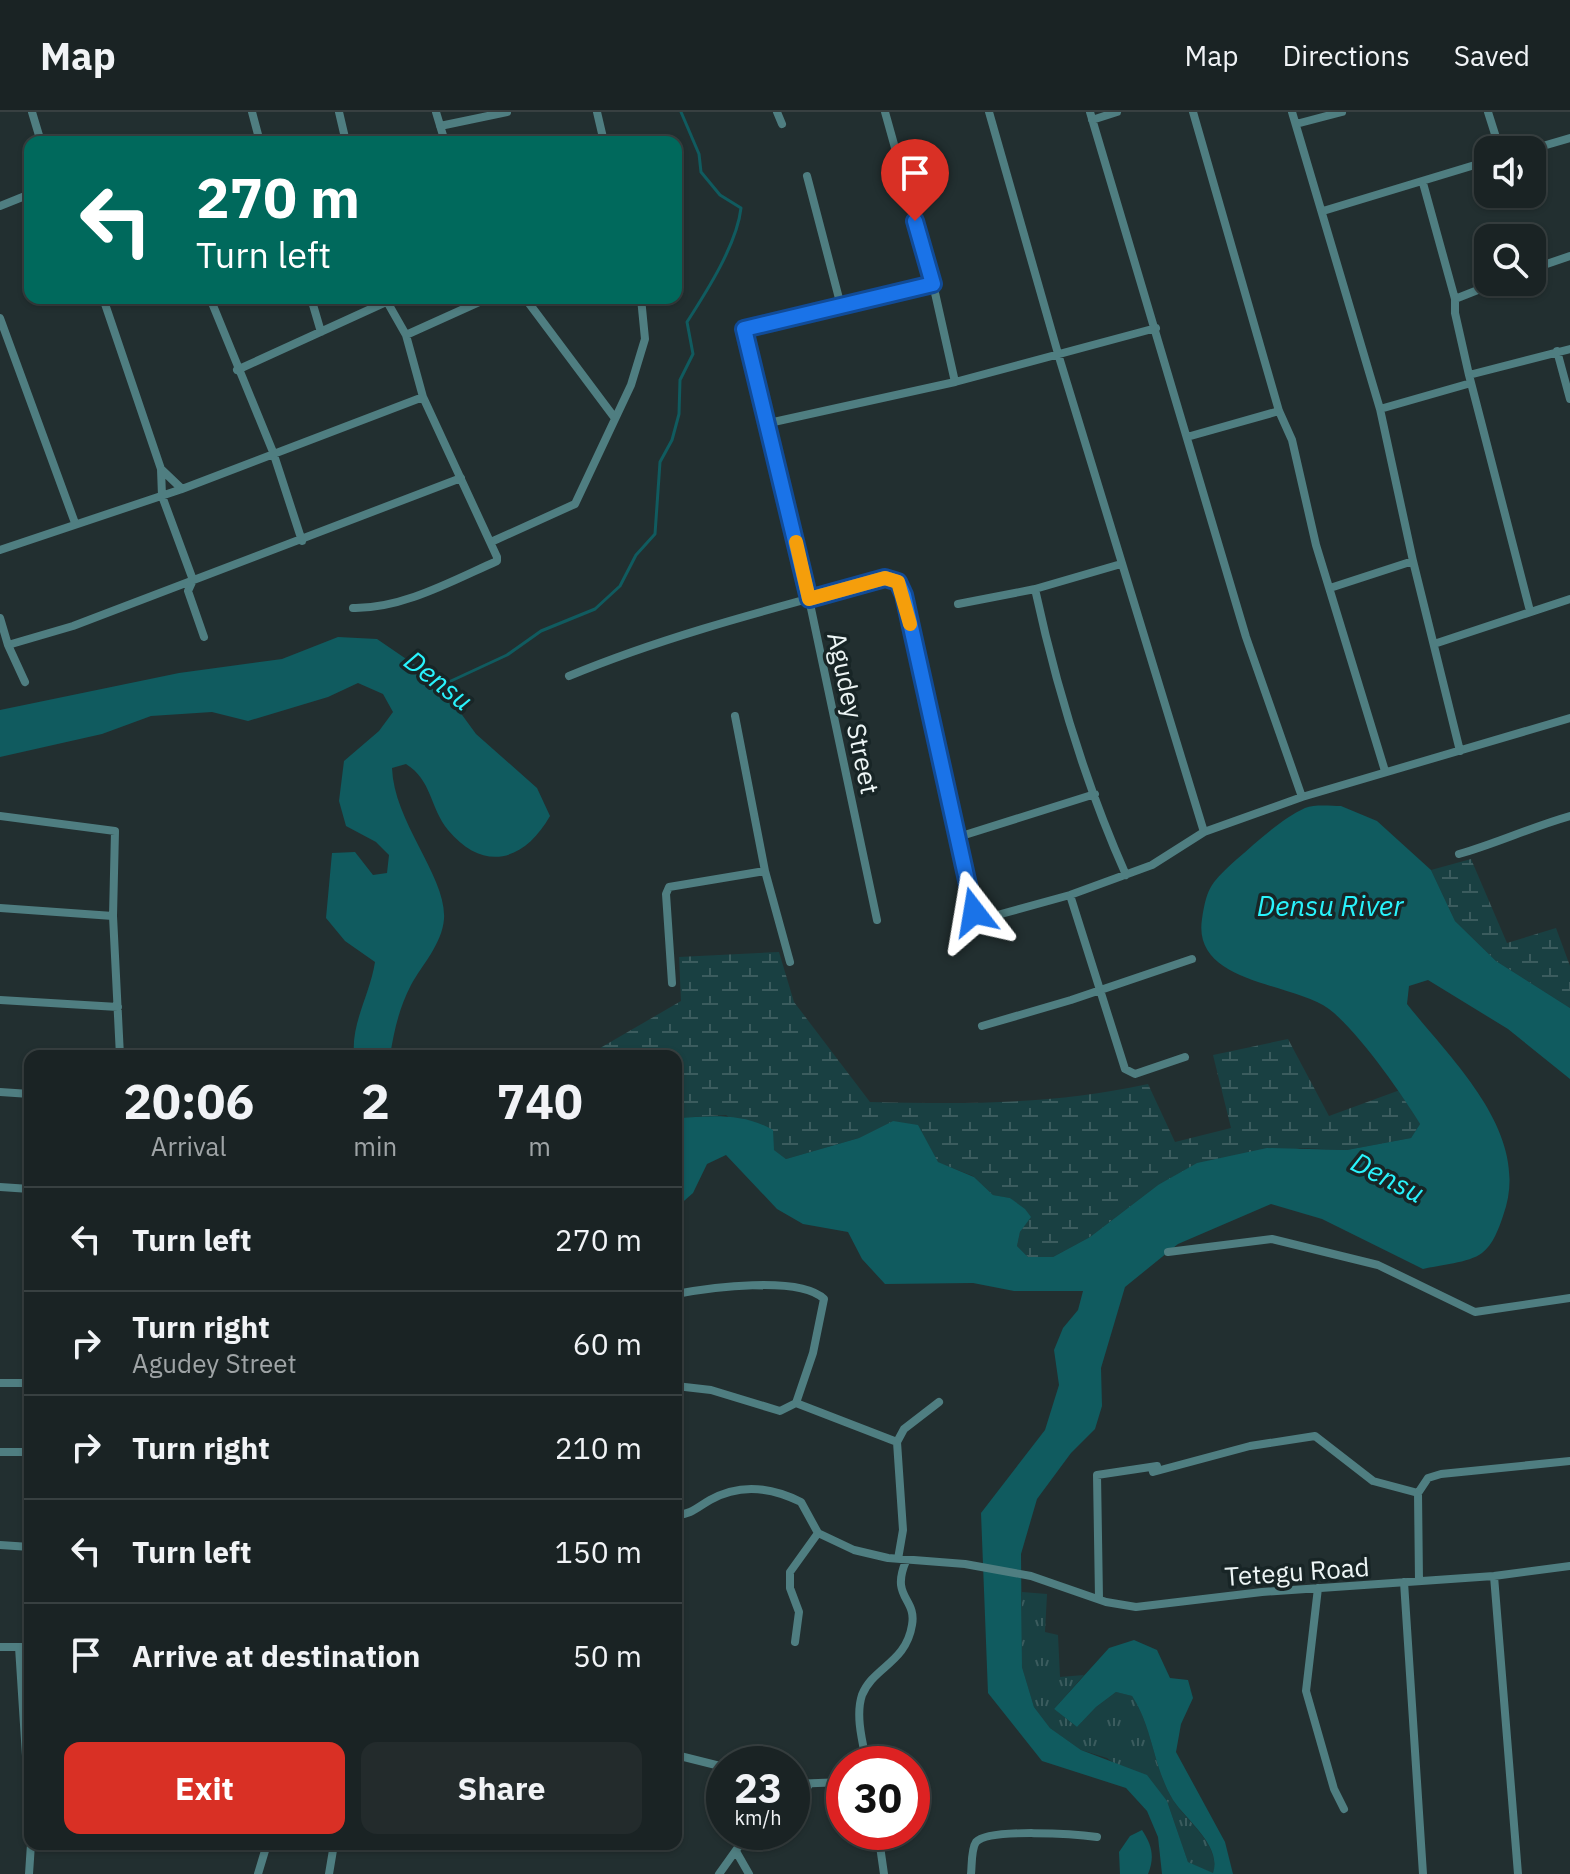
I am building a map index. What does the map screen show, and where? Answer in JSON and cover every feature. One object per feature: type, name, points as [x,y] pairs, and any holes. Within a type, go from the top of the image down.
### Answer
[{"type":"street","points":[[32,112],[39,136]]},
{"type":"street","points":[[252,112],[258,136]]},
{"type":"street","points":[[339,112],[345,136]]},
{"type":"street","points":[[436,112],[443,136]]},
{"type":"street","points":[[440,126],[507,112]]},
{"type":"street","points":[[597,112],[603,136]]},
{"type":"street","points":[[777,112],[782,124]]},
{"type":"street","points":[[885,112],[933,284],[955,382]]},
{"type":"street","points":[[989,112],[1059,357],[1204,832]]},
{"type":"street","points":[[1117,112],[1091,116],[1246,637],[1302,797]]},
{"type":"street","points":[[1193,112],[1279,411],[1292,440],[1330,588],[1385,771]]},
{"type":"street","points":[[1292,112],[1380,409],[1413,561],[1460,751]]},
{"type":"street","points":[[1296,124],[1342,112]]},
{"type":"street","points":[[1488,112],[1496,136]]},
{"type":"street","points":[[1546,145],[1570,138]]},
{"type":"street","points":[[1323,211],[1474,166]]},
{"type":"street","points":[[807,176],[841,306],[933,284]]},
{"type":"street","points":[[1423,183],[1455,299],[1455,313],[1470,379],[1530,611]]},
{"type":"street","points":[[0,206],[24,196]]},
{"type":"street","points":[[1546,264],[1570,256]]},
{"type":"street","points":[[1455,299],[1474,291]]},
{"type":"street","points":[[105,304],[161,469],[162,496],[193,580],[188,591],[204,637]]},
{"type":"street","points":[[212,304],[273,452],[302,541]]},
{"type":"street","points":[[313,304],[321,332]]},
{"type":"street","points":[[237,370],[378,304]]},
{"type":"street","points":[[353,608],[380,608],[497,561],[423,397],[406,335],[388,304]]},
{"type":"street","points":[[406,335],[475,304]]},
{"type":"street","points":[[529,304],[614,417]]},
{"type":"street","points":[[491,542],[575,504],[631,385],[645,339],[642,304]]},
{"type":"street","name":"Agudey Street","points":[[841,306],[744,329],[809,599],[877,920]]},
{"type":"street","points":[[0,318],[75,523]]},
{"type":"street","points":[[769,423],[1059,357],[1156,328]]},
{"type":"street","points":[[1380,409],[1570,349]]},
{"type":"street","points":[[1557,351],[1570,399]]},
{"type":"street","points":[[0,550],[182,489],[423,397]]},
{"type":"street","points":[[1187,437],[1279,411]]},
{"type":"street","points":[[161,469],[182,489]]},
{"type":"street","points":[[8,645],[73,626],[461,478]]},
{"type":"street","points":[[1330,588],[1413,561]]},
{"type":"street","points":[[958,604],[1035,589],[1121,564]]},
{"type":"street","points":[[569,676],[668,639],[885,578],[898,582],[904,595],[955,838],[974,912],[990,917],[1070,895],[1126,875],[1182,849],[1204,832],[1302,797],[1570,718]]},
{"type":"street","points":[[1035,589],[1047,646],[1095,794],[1126,875]]},
{"type":"street","points":[[1434,644],[1570,599]]},
{"type":"street","points":[[0,618],[25,682]]},
{"type":"street","points":[[735,716],[765,871],[790,962]]},
{"type":"street","points":[[955,838],[1095,794]]},
{"type":"street","points":[[0,816],[115,831],[113,916],[120,1050]]},
{"type":"street","points":[[1459,854],[1501,843],[1518,831],[1570,816]]},
{"type":"street","points":[[672,983],[666,894],[669,887],[765,871]]},
{"type":"street","points":[[1070,895],[1098,990],[1129,1073],[1185,1057]]},
{"type":"street","points":[[0,908],[113,916]]},
{"type":"street","points":[[982,1026],[1192,959]]},
{"type":"street","points":[[0,1000],[118,1007]]},
{"type":"street","points":[[0,1092],[24,1094]]},
{"type":"street","points":[[0,1187],[24,1189]]},
{"type":"street","points":[[1168,1252],[1272,1239],[1378,1265],[1475,1312],[1570,1298]]},
{"type":"street","points":[[682,1293],[750,1284],[822,1295],[824,1307],[796,1403],[780,1411],[711,1390],[682,1387]]},
{"type":"street","points":[[0,1383],[24,1383]]},
{"type":"street","points":[[864,1746],[860,1715],[862,1695],[868,1684],[897,1660],[912,1630],[913,1618],[900,1591],[903,1530],[897,1442],[904,1429],[939,1402]]},
{"type":"street","points":[[796,1403],[897,1442]]},
{"type":"street","points":[[1099,1598],[1097,1475],[1155,1469],[1250,1446],[1315,1436],[1373,1481],[1418,1493]]},
{"type":"street","points":[[0,1452],[24,1452]]},
{"type":"street","points":[[1419,1581],[1418,1493],[1428,1478],[1441,1474],[1570,1461]]},
{"type":"street","points":[[682,1514],[692,1512],[723,1494],[758,1487],[801,1502],[818,1533],[790,1572],[790,1588],[799,1612],[795,1642]]},
{"type":"street","name":"Tetegu Road","points":[[818,1533],[854,1550],[902,1560],[972,1566],[1031,1576],[1121,1605],[1147,1608],[1318,1588],[1494,1576],[1570,1566]]},
{"type":"street","points":[[0,1545],[24,1547]]},
{"type":"street","points":[[1494,1576],[1518,1874]]},
{"type":"street","points":[[1404,1582],[1423,1874]]},
{"type":"street","points":[[1318,1588],[1306,1691],[1334,1789],[1344,1809]]},
{"type":"street","points":[[0,1647],[24,1647]]},
{"type":"street","points":[[19,1647],[24,1725]]},
{"type":"street","points":[[682,1756],[706,1762]]},
{"type":"street","points":[[971,1874],[974,1848],[982,1839],[1022,1833],[1097,1837]]},
{"type":"street","points":[[29,1874],[31,1850]]},
{"type":"street","points":[[258,1874],[265,1850]]},
{"type":"street","points":[[329,1874],[333,1850]]},
{"type":"street","points":[[719,1874],[739,1850]]},
{"type":"street","points":[[881,1850],[884,1874]]},
{"type":"street","points":[[737,1853],[749,1874]]},
{"type":"green space","points":[[1471,859],[1507,943],[1556,928],[1570,966],[1570,1008],[1496,961],[1455,921],[1431,870]]},
{"type":"green space","points":[[779,952],[794,1002],[870,1102],[976,1103],[1044,1099],[1148,1084],[1175,1142],[1231,1128],[1213,1055],[1288,1039],[1329,1116],[1400,1090],[1420,1124],[1411,1138],[1347,1150],[1300,1148],[1158,1185],[1090,1237],[1053,1257],[1028,1257],[1017,1246],[1020,1232],[1030,1217],[1010,1198],[993,1195],[973,1176],[937,1162],[929,1147],[893,1121],[859,1138],[786,1159],[726,1115],[682,1118],[682,1050],[597,1050],[681,1001],[679,957]]},
{"type":"green space","points":[[1022,1592],[1047,1594],[1045,1632],[1058,1635],[1060,1677],[1084,1675],[1054,1709],[1077,1727],[1116,1692],[1132,1696],[1144,1721],[1166,1787],[1213,1854],[1213,1874],[1188,1862],[1167,1801],[1107,1758],[1081,1750],[1050,1728],[1034,1707],[1022,1667]]},
{"type":"water","points":[[338,637],[377,639],[415,665],[449,697],[476,734],[537,788],[550,816],[529,843],[516,851],[490,857],[476,853],[462,844],[442,822],[426,786],[415,771],[406,764],[392,768],[401,809],[437,885],[444,919],[436,946],[403,1002],[391,1050],[354,1050],[355,1032],[375,962],[345,941],[326,918],[332,853],[355,852],[373,875],[387,873],[389,855],[376,842],[346,826],[339,801],[344,761],[379,731],[393,712],[383,694],[358,683],[328,697],[248,721],[212,712],[151,716],[102,734],[0,757],[0,710],[179,673],[282,659]]},
{"type":"water","points":[[1313,806],[1341,806],[1377,821],[1431,870],[1455,921],[1496,961],[1570,1008],[1570,1079],[1508,1029],[1428,980],[1409,986],[1407,1004],[1484,1101],[1507,1157],[1509,1186],[1503,1216],[1486,1250],[1470,1259],[1423,1269],[1322,1219],[1271,1204],[1178,1244],[1125,1287],[1101,1368],[1102,1406],[1095,1429],[1071,1453],[1037,1499],[1021,1554],[1022,1667],[1034,1707],[1050,1728],[1081,1750],[1147,1775],[1167,1801],[1188,1862],[1213,1873],[1213,1853],[1166,1787],[1144,1721],[1132,1696],[1116,1692],[1077,1727],[1054,1709],[1109,1648],[1134,1640],[1157,1650],[1170,1678],[1188,1680],[1193,1698],[1181,1724],[1176,1752],[1225,1842],[1233,1874],[1162,1874],[1158,1837],[1147,1811],[1126,1788],[1042,1761],[988,1693],[981,1513],[1045,1430],[1059,1385],[1054,1350],[1063,1328],[1078,1310],[1083,1291],[1014,1291],[973,1283],[885,1284],[862,1259],[848,1232],[803,1224],[777,1209],[726,1155],[707,1164],[693,1193],[682,1203],[682,1118],[726,1116],[761,1124],[773,1130],[774,1150],[786,1159],[859,1138],[893,1121],[918,1125],[938,1162],[974,1177],[993,1195],[1010,1198],[1025,1209],[1031,1217],[1020,1232],[1017,1246],[1028,1257],[1053,1257],[1090,1237],[1158,1185],[1197,1163],[1267,1148],[1347,1150],[1411,1138],[1420,1124],[1378,1063],[1340,1019],[1313,1000],[1228,969],[1212,957],[1203,940],[1202,919],[1212,885],[1270,831],[1296,813]]},
{"type":"water","points":[[1142,1830],[1151,1851],[1148,1874],[1120,1874],[1119,1852],[1130,1836]]},
{"type":"waterway","name":"Densu","points":[[438,687],[507,655],[541,631],[595,609],[620,586],[636,555],[655,534],[660,462],[672,440],[679,414],[680,380],[693,354],[687,322],[727,252],[741,208],[720,195],[701,172],[699,154],[681,112]]},
{"type":"slow traffic","points":[[796,542],[809,599],[885,578],[898,582],[910,624]]},
{"type":"route","points":[[915,221],[933,284],[744,329],[809,599],[885,578],[898,582],[904,595],[955,838],[974,912]]},
{"type":"water label","name":"Densu River","points":[[1330,905]]}]
